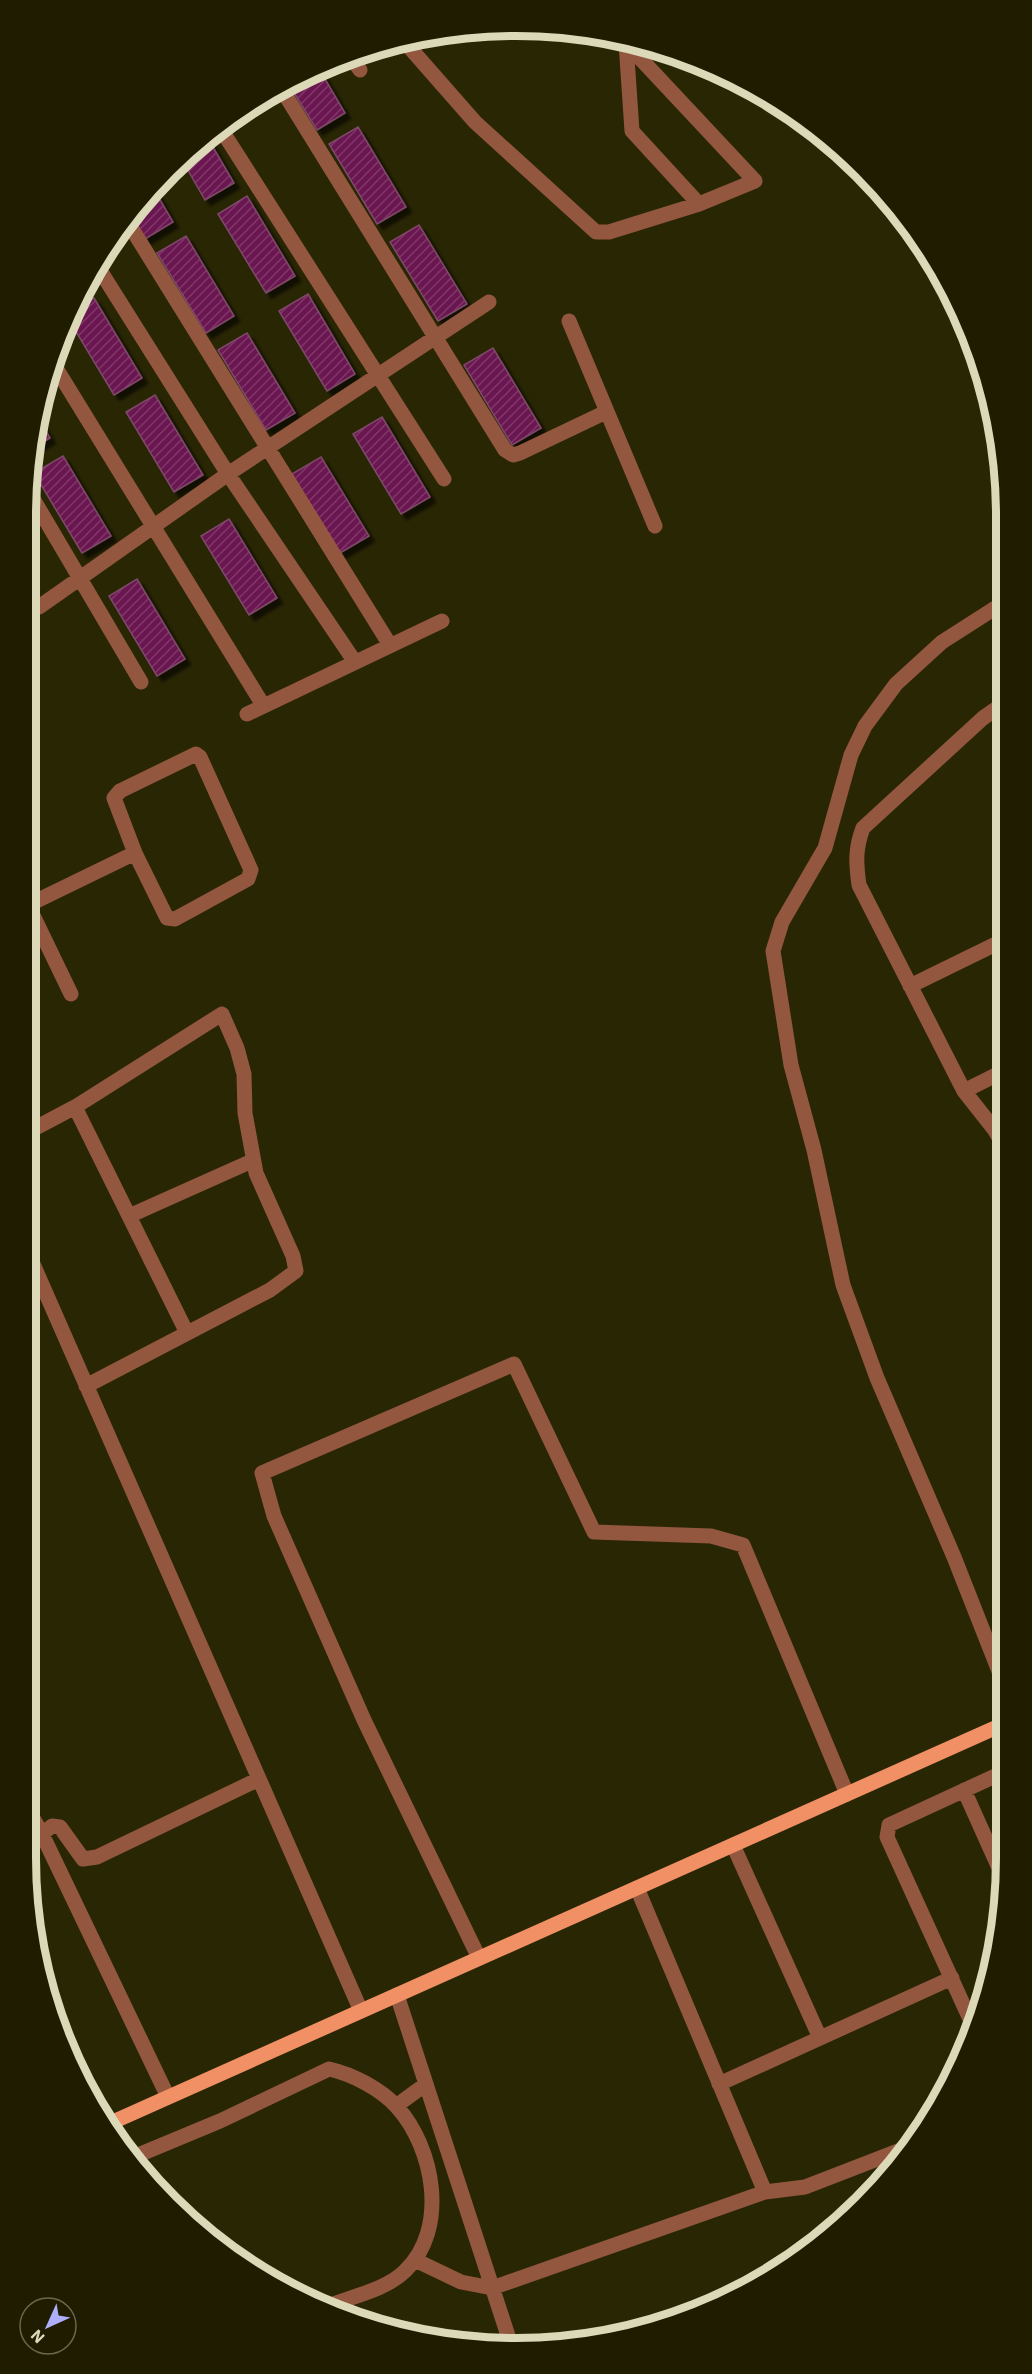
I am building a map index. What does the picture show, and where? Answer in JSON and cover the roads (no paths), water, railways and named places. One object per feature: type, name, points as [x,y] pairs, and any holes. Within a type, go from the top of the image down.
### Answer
[{"type":"main road","points":[[114,2120],[996,1727]]},
{"type":"street","points":[[411,48],[474,122],[596,232],[609,232],[699,204],[755,182],[633,50]]},
{"type":"street","points":[[625,48],[632,131],[699,204]]},
{"type":"street","points":[[356,64],[360,70]]},
{"type":"street","points":[[285,96],[505,450],[513,454],[606,412]]},
{"type":"street","points":[[224,135],[444,479]]},
{"type":"street","points":[[132,229],[390,645]]},
{"type":"street","points":[[102,273],[228,474],[355,662]]},
{"type":"street","points":[[39,607],[228,474],[435,340],[489,302]]},
{"type":"street","points":[[569,321],[655,526]]},
{"type":"street","points":[[58,372],[263,705]]},
{"type":"street","points":[[36,504],[141,682]]},
{"type":"street","points":[[996,607],[942,642],[896,684],[866,726],[851,755],[825,848],[782,922],[773,951],[791,1065],[814,1150],[843,1285],[877,1378],[936,1515],[996,1664]]},
{"type":"street","points":[[248,714],[442,621]]},
{"type":"street","points":[[996,709],[885,805],[863,828],[856,845],[855,859],[859,885],[910,987],[964,1091],[996,1135]]},
{"type":"street","points":[[196,754],[200,758],[251,870],[248,879],[175,919],[167,918],[135,853],[114,798],[120,791],[196,754]]},
{"type":"street","points":[[36,901],[135,853]]},
{"type":"street","points":[[36,923],[71,994]]},
{"type":"street","points":[[910,987],[996,944]]},
{"type":"street","points":[[36,1128],[75,1107],[222,1014],[237,1048],[244,1074],[245,1113],[252,1161],[293,1256],[296,1271],[270,1290],[86,1386]]},
{"type":"street","points":[[964,1091],[996,1075]]},
{"type":"street","points":[[75,1107],[187,1333]]},
{"type":"street","points":[[129,1216],[252,1161]]},
{"type":"street","points":[[36,1271],[361,2011]]},
{"type":"street","points":[[479,1958],[355,1698],[274,1516],[262,1473],[514,1364],[594,1532],[711,1536],[743,1545],[847,1794]]},
{"type":"street","points":[[969,2017],[887,1837],[886,1829],[889,1825],[996,1776]]},
{"type":"street","points":[[42,1834],[52,1826],[60,1827],[77,1854],[83,1859],[97,1857],[259,1779]]},
{"type":"street","points":[[964,1790],[996,1861]]},
{"type":"street","points":[[36,1824],[168,2097]]},
{"type":"street","points":[[733,1845],[820,2038]]},
{"type":"street","points":[[637,1888],[765,2192]]},
{"type":"street","points":[[719,2084],[952,1978]]},
{"type":"street","points":[[397,1995],[509,2338]]},
{"type":"street","points":[[139,2155],[220,2121],[329,2069],[356,2079],[396,2106],[420,2145],[431,2179],[432,2216],[415,2260],[394,2280],[336,2303]]},
{"type":"street","points":[[396,2106],[426,2084]]},
{"type":"street","points":[[415,2260],[461,2282],[492,2288],[765,2192],[805,2187],[895,2152]]}]
